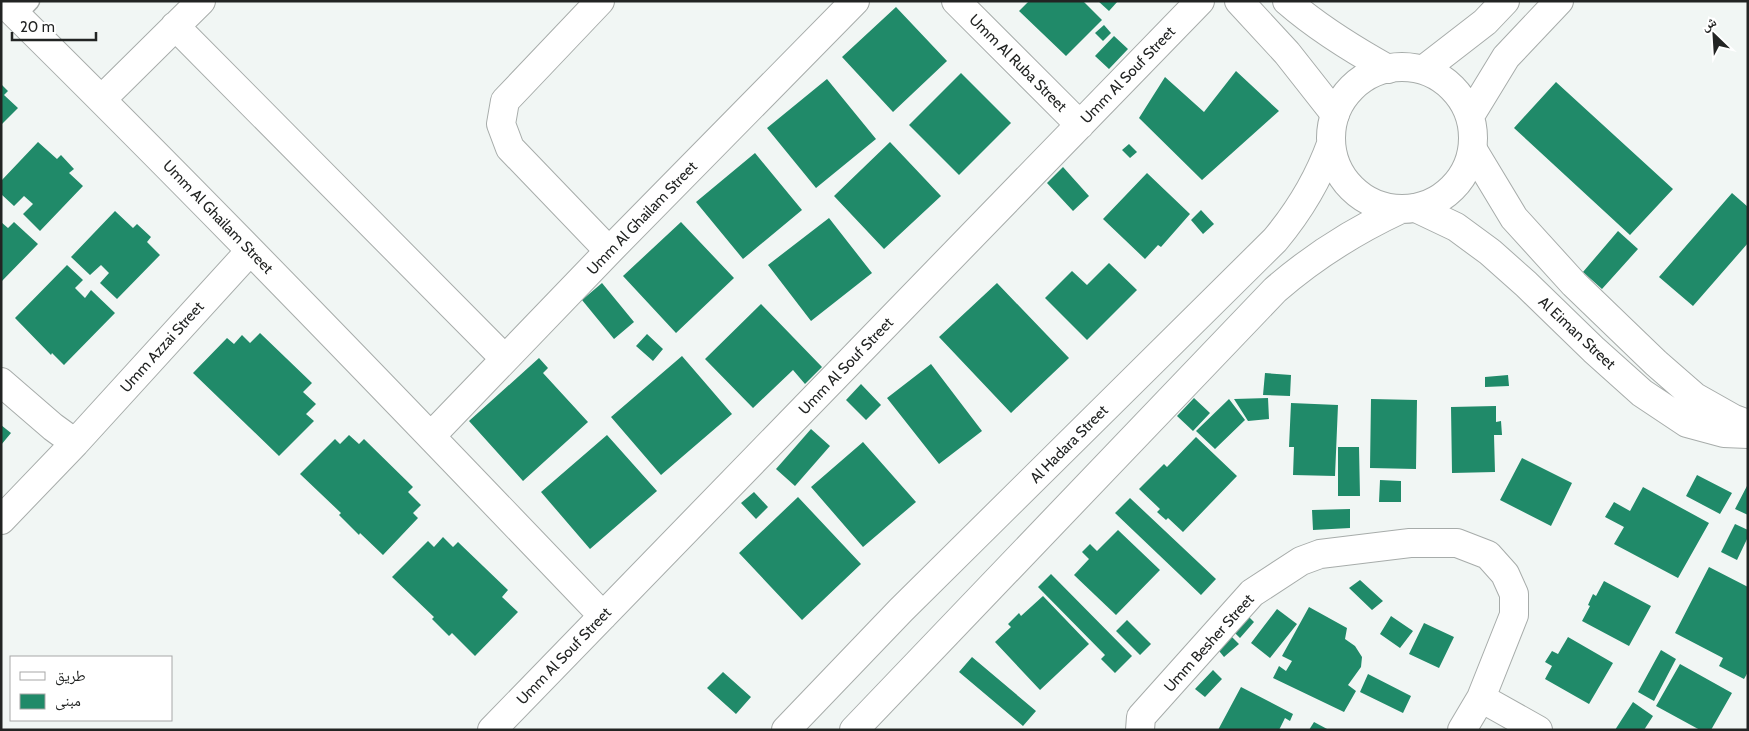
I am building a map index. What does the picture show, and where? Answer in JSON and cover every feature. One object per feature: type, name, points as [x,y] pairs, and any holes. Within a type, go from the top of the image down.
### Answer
[{"type":"street","points":[[102,99],[201,1]]},
{"type":"street","points":[[600,1],[505,100],[502,124],[510,148],[609,251]]},
{"type":"street","name":"Umm Al Ghailam Street","points":[[431,436],[609,251],[855,1]]},
{"type":"street","name":"Umm Al Ruba Street","points":[[956,1],[1080,125]]},
{"type":"street","name":"Umm Al Souf Street","points":[[492,730],[1200,1]]},
{"type":"street","points":[[1240,1],[1287,53],[1336,114]]},
{"type":"street","points":[[1287,1],[1330,34],[1388,69]]},
{"type":"street","points":[[1423,70],[1485,22],[1505,1]]},
{"type":"street","points":[[1470,116],[1506,57],[1559,1]]},
{"type":"street","name":"Umm Al Ghailam Street","points":[[16,6],[102,99],[431,436],[603,616]]},
{"type":"street","points":[[175,26],[505,358]]},
{"type":"street","points":[[854,730],[1275,290],[1303,265],[1365,225],[1408,209],[1432,203],[1447,194],[1459,182],[1468,167],[1473,150],[1474,133],[1470,116],[1463,101],[1452,87],[1439,77],[1423,70],[1406,67],[1388,69],[1371,75],[1356,84],[1344,98],[1336,114],[1332,127],[1331,144],[1334,161],[1352,190],[1366,200],[1382,207],[1408,209]]},
{"type":"street","name":"Al Hadara Street","points":[[786,730],[901,610],[1275,240],[1293,218],[1308,195],[1331,144]]},
{"type":"street","points":[[1473,150],[1514,218],[1574,284],[1656,363],[1695,397],[1734,419],[1748,424]]},
{"type":"street","name":"Al Eiman Street","points":[[1408,209],[1456,227],[1490,252],[1642,393],[1688,423],[1724,433],[1748,434]]},
{"type":"street","name":"Umm Azzai Street","points":[[1,520],[250,251]]},
{"type":"street","points":[[1,382],[74,443]]},
{"type":"street","name":"Umm Besher Street","points":[[1140,730],[1141,717],[1252,593],[1301,561],[1320,554],[1410,543],[1457,543],[1488,555],[1505,574],[1514,594],[1514,615],[1480,698],[1462,730]]},
{"type":"street","points":[[1480,698],[1538,730]]},
{"type":"building","points":[[1029,1],[1083,1],[1102,20],[1066,56],[1019,11]]},
{"type":"building","points":[[1098,1],[1118,1],[1109,11]]},
{"type":"building","points":[[896,7],[947,61],[893,112],[842,57]]},
{"type":"building","points":[[1104,25],[1111,33],[1103,41],[1095,33]]},
{"type":"building","points":[[1114,36],[1128,49],[1109,69],[1095,56]]},
{"type":"building","points":[[1236,71],[1279,111],[1202,180],[1139,118],[1165,77],[1204,112]]},
{"type":"building","points":[[961,73],[1011,123],[959,175],[909,125]]},
{"type":"building","points":[[827,79],[876,139],[816,188],[767,128]]},
{"type":"building","points":[[1556,82],[1673,189],[1630,235],[1514,128]]},
{"type":"building","points":[[1,84],[8,91],[4,95],[18,108],[1,125]]},
{"type":"building","points":[[38,142],[57,159],[61,155],[74,169],[69,173],[83,186],[40,231],[23,214],[33,204],[24,196],[14,206],[1,194],[1,181]]},
{"type":"building","points":[[890,142],[941,196],[884,249],[834,196]]},
{"type":"building","points":[[1129,144],[1137,152],[1130,158],[1122,150]]},
{"type":"building","points":[[755,153],[802,210],[743,259],[696,202]]},
{"type":"building","points":[[1063,167],[1089,196],[1073,211],[1047,183]]},
{"type":"building","points":[[1147,173],[1190,214],[1161,247],[1158,245],[1145,259],[1103,219]]},
{"type":"building","points":[[1732,193],[1748,207],[1748,243],[1693,306],[1659,277]]},
{"type":"building","points":[[1201,210],[1214,224],[1203,234],[1191,220]]},
{"type":"building","points":[[115,211],[133,228],[137,224],[151,237],[147,242],[160,255],[117,299],[100,283],[109,273],[101,265],[90,275],[71,257]]},
{"type":"building","points":[[829,218],[872,273],[811,321],[768,265]]},
{"type":"building","points":[[1,222],[8,228],[14,222],[38,244],[1,282]]},
{"type":"building","points":[[681,222],[734,278],[676,333],[623,276]]},
{"type":"building","points":[[1618,231],[1638,249],[1602,289],[1583,272]]},
{"type":"building","points":[[1109,263],[1137,290],[1087,340],[1045,298],[1072,271],[1087,285]]},
{"type":"building","points":[[67,265],[83,280],[75,288],[85,298],[91,290],[115,313],[64,365],[52,353],[51,355],[15,318]]},
{"type":"building","points":[[602,283],[634,322],[614,339],[582,300]]},
{"type":"building","points":[[997,283],[1069,358],[1011,413],[939,337]]},
{"type":"building","points":[[761,304],[822,367],[805,384],[793,370],[753,408],[705,359]]},
{"type":"building","points":[[260,333],[312,383],[303,392],[316,404],[306,414],[314,421],[279,456],[193,373],[227,338],[234,344],[242,335],[250,343]]},
{"type":"building","points":[[647,334],[663,349],[653,361],[636,346]]},
{"type":"building","points":[[682,356],[732,414],[661,475],[611,417]]},
{"type":"building","points":[[539,358],[548,368],[543,373],[588,422],[523,481],[469,421]]},
{"type":"building","points":[[931,364],[982,431],[939,464],[887,398]]},
{"type":"building","points":[[1265,373],[1291,375],[1290,396],[1263,395]]},
{"type":"building","points":[[1508,375],[1509,386],[1485,387],[1485,377]]},
{"type":"building","points":[[861,384],[881,405],[866,420],[846,400]]},
{"type":"building","points":[[1194,398],[1210,413],[1193,431],[1177,416]]},
{"type":"building","points":[[1268,398],[1269,419],[1248,421],[1234,399]]},
{"type":"building","points":[[1229,399],[1245,420],[1215,449],[1196,431]]},
{"type":"building","points":[[1371,399],[1417,400],[1416,469],[1370,468]]},
{"type":"building","points":[[1291,403],[1338,405],[1335,476],[1293,475],[1294,447],[1289,447]]},
{"type":"building","points":[[1496,406],[1496,422],[1501,421],[1502,435],[1494,435],[1495,472],[1452,473],[1451,407]]},
{"type":"building","points":[[1,425],[11,433],[1,445]]},
{"type":"building","points":[[811,429],[830,446],[795,486],[776,469]]},
{"type":"building","points":[[349,435],[359,444],[364,439],[413,487],[408,492],[421,505],[413,513],[418,518],[383,555],[360,533],[359,535],[339,515],[341,513],[300,474],[335,439],[340,444]]},
{"type":"building","points":[[607,435],[657,491],[590,549],[541,492]]},
{"type":"building","points":[[1196,437],[1237,476],[1183,532],[1168,518],[1166,520],[1157,512],[1160,509],[1139,489],[1164,464],[1167,467]]},
{"type":"building","points":[[863,442],[916,502],[863,547],[811,487]]},
{"type":"building","points":[[1338,447],[1359,447],[1360,496],[1338,496]]},
{"type":"building","points":[[1522,458],[1572,483],[1551,526],[1500,500]]},
{"type":"building","points":[[1697,475],[1732,493],[1720,514],[1686,496]]},
{"type":"building","points":[[1380,480],[1401,481],[1401,502],[1379,502]]},
{"type":"building","points":[[1748,484],[1748,515],[1735,509]]},
{"type":"building","points":[[1643,487],[1709,523],[1678,578],[1614,544],[1624,527],[1605,517],[1614,502],[1630,511]]},
{"type":"building","points":[[754,492],[768,507],[756,519],[741,503]]},
{"type":"building","points":[[798,497],[861,564],[802,620],[739,553]]},
{"type":"building","points":[[1130,498],[1216,579],[1201,595],[1115,513]]},
{"type":"building","points":[[1350,509],[1350,528],[1313,530],[1312,510]]},
{"type":"building","points":[[1735,524],[1748,530],[1748,537],[1737,560],[1721,552]]},
{"type":"building","points":[[1118,530],[1160,570],[1116,615],[1074,575],[1089,559],[1082,552],[1090,544],[1097,551]]},
{"type":"building","points":[[443,537],[453,547],[458,542],[508,590],[502,597],[518,612],[475,656],[452,633],[449,636],[432,619],[434,617],[392,577],[428,541],[434,547]]},
{"type":"building","points":[[1709,567],[1748,587],[1748,672],[1744,679],[1719,666],[1723,658],[1675,633]]},
{"type":"building","points":[[1051,574],[1132,656],[1115,673],[1101,659],[1105,655],[1038,587]]},
{"type":"building","points":[[1360,580],[1383,601],[1372,610],[1349,588]]},
{"type":"building","points":[[1604,581],[1651,606],[1629,646],[1582,621],[1590,606],[1588,605],[1593,594],[1596,596]]},
{"type":"building","points":[[1043,596],[1089,644],[1040,690],[995,642],[1011,627],[1008,624],[1019,613],[1021,616]]},
{"type":"building","points":[[1309,607],[1347,628],[1345,639],[1355,646],[1362,657],[1361,667],[1348,685],[1356,691],[1344,712],[1273,678],[1279,666],[1286,671],[1292,661],[1282,656]]},
{"type":"building","points":[[1277,609],[1297,624],[1270,658],[1251,643]]},
{"type":"building","points":[[1245,613],[1254,622],[1240,638],[1230,628]]},
{"type":"building","points":[[1391,616],[1413,631],[1400,648],[1380,634]]},
{"type":"building","points":[[1127,620],[1151,644],[1140,655],[1116,631]]},
{"type":"building","points":[[1424,623],[1454,637],[1439,668],[1409,654]]},
{"type":"building","points":[[1229,634],[1239,644],[1224,657],[1215,646]]},
{"type":"building","points":[[1568,637],[1613,663],[1589,704],[1545,679],[1552,666],[1545,662],[1552,651],[1558,654]]},
{"type":"building","points":[[1661,650],[1676,659],[1654,701],[1638,692]]},
{"type":"building","points":[[972,657],[1036,711],[1023,726],[959,672]]},
{"type":"building","points":[[1680,664],[1732,693],[1711,730],[1700,730],[1656,706]]},
{"type":"building","points":[[1213,670],[1222,679],[1205,697],[1195,689]]},
{"type":"building","points":[[723,672],[751,697],[736,714],[707,688]]},
{"type":"building","points":[[1368,674],[1411,696],[1403,713],[1360,692]]},
{"type":"building","points":[[1241,687],[1293,714],[1290,721],[1285,718],[1279,730],[1218,730]]},
{"type":"building","points":[[1633,702],[1653,716],[1644,730],[1615,730]]},
{"type":"building","points":[[1314,722],[1329,730],[1309,730]]}]
